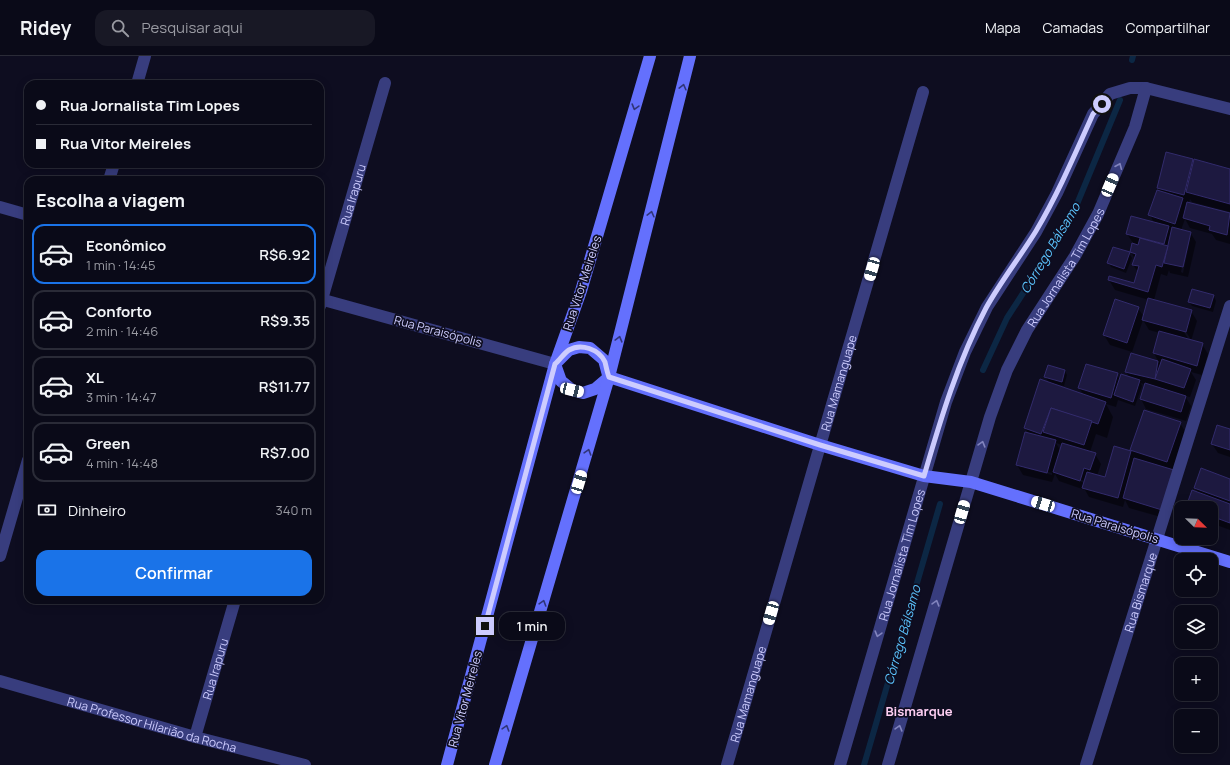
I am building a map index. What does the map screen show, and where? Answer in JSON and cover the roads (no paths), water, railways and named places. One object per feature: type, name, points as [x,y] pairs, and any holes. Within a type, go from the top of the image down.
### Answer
[{"type":"street","points":[[138,80],[145,56]]},
{"type":"street","name":"Rua Vitor Meireles","points":[[447,765],[555,364],[581,291],[650,56]]},
{"type":"street","points":[[495,765],[609,377],[690,56]]},
{"type":"street","name":"Rua Irapuru","points":[[324,292],[384,83]]},
{"type":"street","name":"Rua Jornalista Tim Lopes","points":[[840,765],[946,402],[965,352],[987,307],[1036,232],[1057,193],[1093,114],[1110,94],[1130,88],[1146,88],[1135,127],[1098,214],[1075,256],[1027,330],[1007,370],[990,417],[888,765]]},
{"type":"street","points":[[1146,88],[1230,109]]},
{"type":"street","name":"Rua Mamanguape","points":[[727,765],[923,92]]},
{"type":"street","points":[[0,207],[24,214]]},
{"type":"street","name":"Rua Paraisópolis","points":[[324,303],[555,364]]},
{"type":"street","name":"Rua Bismarque","points":[[1086,765],[1158,540],[1230,306]]},
{"type":"street","points":[[580,347],[590,348],[598,353],[604,360],[609,377],[595,389],[583,392],[572,390],[561,381],[555,364],[569,350],[580,347]]},
{"type":"street","name":"Rua Paraisópolis","points":[[609,377],[820,445],[924,476],[971,482],[1230,562]]},
{"type":"street","points":[[0,556],[24,474]]},
{"type":"street","name":"Rua Irapuru","points":[[195,737],[234,604]]},
{"type":"street","name":"Rua Professor Hilarião da Rocha","points":[[0,681],[195,737],[305,765]]},
{"type":"waterway","name":"Córrego Bálsamo","points":[[1132,60],[1133,56]]},
{"type":"waterway","name":"Córrego Bálsamo","points":[[983,370],[1007,318],[1055,244],[1077,204],[1120,100]]},
{"type":"waterway","name":"Córrego Bálsamo","points":[[864,765],[940,504]]},
{"type":"district","name":"Bismarque","points":[[919,711]]}]
